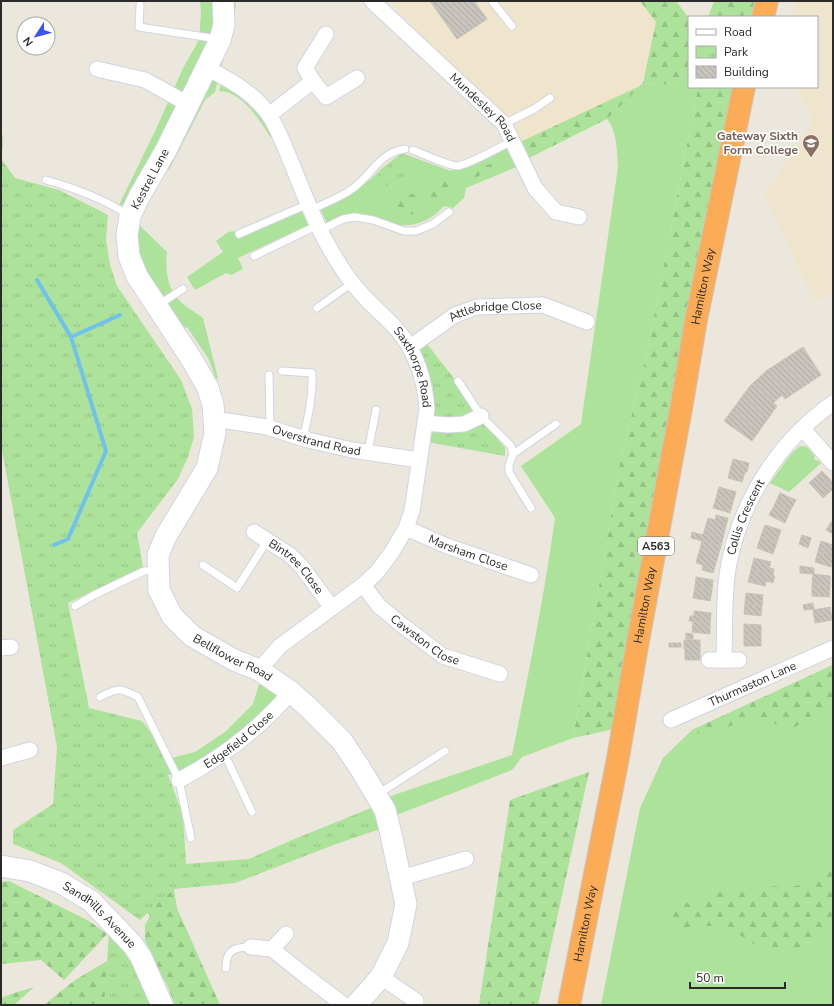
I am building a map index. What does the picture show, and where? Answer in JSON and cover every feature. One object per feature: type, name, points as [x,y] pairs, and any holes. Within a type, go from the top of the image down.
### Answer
[{"type":"highway","points":[[763,16],[767,1]]},
{"type":"highway","name":"Hamilton Way","points":[[569,1005],[618,758],[696,320],[744,88]]},
{"type":"street","name":"Kestrel Lane","points":[[214,419],[213,405],[208,388],[192,360],[137,276],[129,256],[127,234],[130,216],[139,197],[166,150],[220,40],[224,25],[223,1]]},
{"type":"street","name":"Mundesley Road","points":[[372,1],[504,124],[535,188],[556,212],[579,217]]},
{"type":"street","points":[[326,34],[305,68],[313,81],[326,97],[357,78]]},
{"type":"street","name":"Saxthorpe Road","points":[[207,68],[241,87],[255,98],[268,115],[280,135],[310,207],[329,247],[352,283],[402,335],[410,347],[419,364],[426,393],[427,409],[412,511],[406,528],[392,552],[378,571],[363,585],[280,646],[259,670]]},
{"type":"street","points":[[97,69],[145,80],[188,104]]},
{"type":"street","points":[[268,115],[313,81]]},
{"type":"street","name":"Attlebridge Close","points":[[410,347],[455,315],[477,307],[543,305],[587,322]]},
{"type":"street","name":"Collis Crescent","points":[[724,660],[725,593],[729,563],[736,537],[750,501],[764,476],[781,452],[803,429],[833,404]]},
{"type":"street","points":[[425,423],[448,425],[464,424],[481,416]]},
{"type":"street","name":"Overstrand Road","points":[[214,419],[270,428],[303,438],[368,452],[419,460]]},
{"type":"street","name":"Bellflower Road","points":[[214,419],[215,433],[207,468],[166,536],[158,555],[159,590],[172,616],[192,636],[234,660],[259,670],[291,692],[342,742],[385,810],[406,904],[398,943],[381,977],[356,1005]]},
{"type":"street","points":[[803,429],[833,463]]},
{"type":"street","name":"Marsham Close","points":[[406,528],[447,546],[531,575]]},
{"type":"street","name":"Bintree Close","points":[[254,532],[290,555],[302,567],[332,608]]},
{"type":"street","name":"Cawston Close","points":[[363,585],[379,606],[443,656],[500,674]]},
{"type":"street","name":"Thurmaston Lane","points":[[671,720],[833,648]]},
{"type":"street","name":"Edgefield Close","points":[[179,780],[224,753],[244,738],[273,712],[291,692]]},
{"type":"street","points":[[1,758],[30,750]]},
{"type":"street","points":[[401,878],[466,859]]},
{"type":"street","name":"Sandhills Avenue","points":[[1,866],[30,871],[61,883],[91,901],[133,945],[141,957],[162,1005]]},
{"type":"street","points":[[272,949],[286,934]]},
{"type":"street","points":[[251,947],[272,949],[344,1005]]},
{"type":"street","points":[[381,977],[416,1001]]},
{"type":"lane","points":[[492,1],[512,26]]},
{"type":"lane","points":[[140,5],[139,27],[220,40]]},
{"type":"lane","points":[[504,124],[534,109],[550,98]]},
{"type":"lane","points":[[413,150],[458,166],[512,141]]},
{"type":"lane","points":[[240,234],[351,190],[362,181],[372,167],[382,158],[398,150],[405,149]]},
{"type":"lane","points":[[46,180],[98,199],[130,216]]},
{"type":"lane","points":[[254,256],[343,219],[355,217],[372,220],[404,231],[416,231],[433,224],[449,212]]},
{"type":"lane","points":[[317,308],[352,283]]},
{"type":"lane","points":[[156,306],[184,288]]},
{"type":"lane","points":[[282,371],[312,373],[313,388],[303,438]]},
{"type":"lane","points":[[269,375],[270,428]]},
{"type":"lane","points":[[458,381],[481,416],[511,446],[513,454],[509,465],[509,472],[531,508]]},
{"type":"lane","points":[[368,452],[376,410]]},
{"type":"lane","points":[[513,454],[556,424]]},
{"type":"lane","points":[[203,565],[237,588],[267,541]]},
{"type":"lane","points":[[75,606],[94,595],[144,571],[158,570]]},
{"type":"lane","points":[[100,697],[114,689],[119,689],[138,697],[179,780],[191,838]]},
{"type":"lane","points":[[376,795],[445,751]]},
{"type":"lane","points":[[224,753],[252,812]]},
{"type":"lane","points":[[226,968],[226,959],[232,950],[251,947]]},
{"type":"shaded area","points":[[390,1],[640,1],[656,22],[642,85],[516,144]]},
{"type":"shaded area","name":"Gateway Sixth Form College","points":[[797,1],[833,1],[833,294],[814,301],[764,195],[813,121],[796,88],[818,88],[818,16],[792,16]]},
{"type":"green space","points":[[200,1],[235,1],[236,6],[215,92],[205,100],[169,170],[148,162],[126,205],[119,205],[157,127],[183,68],[199,40],[201,13]]},
{"type":"green space","points":[[640,1],[676,1],[688,17],[688,71],[672,85],[643,83],[656,22]]},
{"type":"green space","points":[[714,1],[769,1],[765,16],[708,16]]},
{"type":"green space","points":[[688,71],[688,88],[698,88],[648,348],[620,462],[573,738],[522,757],[512,770],[394,816],[388,797],[512,755],[541,607],[555,518],[521,466],[581,424],[618,167],[615,135],[607,119],[643,83],[672,85]]},
{"type":"green space","points":[[221,84],[250,101],[273,133],[271,138],[250,108],[243,101],[227,92],[219,91]]},
{"type":"green space","points":[[642,85],[607,119],[525,160],[516,144]]},
{"type":"green space","points":[[698,88],[746,88],[623,727],[573,738],[620,462],[648,348]]},
{"type":"green space","points":[[1,135],[3,135],[2,160],[15,178],[59,190],[108,215],[106,239],[110,265],[117,286],[181,380],[192,409],[194,437],[188,457],[178,479],[137,533],[143,567],[68,603],[89,708],[142,721],[170,758],[163,760],[183,815],[186,864],[249,859],[371,808],[380,829],[336,844],[235,883],[174,889],[140,920],[61,863],[13,844],[13,830],[53,804],[57,747],[1,445]]},
{"type":"green space","points":[[511,146],[524,164],[466,188],[464,198],[453,208],[444,206],[425,221],[410,225],[402,225],[358,214],[343,216],[327,223],[318,204],[370,180],[382,168],[402,153],[451,171]]},
{"type":"green space","points":[[400,155],[408,156],[408,174],[381,189],[378,174]]},
{"type":"green space","points":[[505,157],[507,161],[454,189],[450,196],[437,202],[429,199],[419,202],[415,214],[404,215],[395,208],[396,198],[428,190],[432,180],[451,181]]},
{"type":"green space","points":[[302,211],[308,225],[238,258],[243,269],[231,275],[226,273],[195,290],[187,277],[223,252],[216,241],[228,232],[234,231],[238,239]]},
{"type":"green space","points":[[139,225],[167,252],[166,265],[169,283],[174,294],[183,304],[203,318],[218,378],[216,379],[208,358],[187,327],[181,330],[144,275],[133,237]]},
{"type":"green space","points":[[427,344],[471,400],[484,421],[505,448],[505,456],[427,442],[420,355],[421,349]]},
{"type":"green space","points":[[800,446],[807,447],[815,456],[814,458],[816,461],[818,460],[821,463],[789,492],[770,483],[791,454]]},
{"type":"green space","points":[[833,665],[833,1005],[601,1005],[640,808],[663,758],[692,730]]},
{"type":"green space","points":[[833,665],[833,711],[815,716],[790,730],[762,718],[758,718],[747,720],[728,727],[715,735],[708,737],[692,730]]},
{"type":"green space","points":[[263,671],[291,692],[184,777],[172,774],[168,775],[163,760],[195,752],[225,732],[253,704]]},
{"type":"green space","points":[[589,772],[538,1005],[479,1005],[510,800]]},
{"type":"green space","points":[[833,865],[833,915],[821,928],[817,940],[811,948],[803,953],[783,952],[758,946],[729,928],[720,926],[696,928],[681,927],[672,920],[675,912],[692,900],[744,888],[805,884]]},
{"type":"green space","points":[[9,881],[89,921],[107,934],[64,980],[41,960],[1,964],[1,882]]},
{"type":"green space","points":[[174,889],[177,908],[220,1005],[175,1005],[145,940],[145,925],[150,916],[142,902]]},
{"type":"green space","points":[[109,932],[135,959],[160,1005],[104,1005]]},
{"type":"green space","points":[[111,941],[152,1005],[44,1005],[75,980],[107,961]]},
{"type":"green space","points":[[34,987],[14,1005],[1,1005],[1,998]]},
{"type":"building","points":[[430,1],[474,1],[487,19],[457,39]]},
{"type":"building","points":[[803,347],[821,375],[785,399],[782,395],[773,403],[777,406],[752,441],[724,421],[750,386],[766,371]]},
{"type":"building","points":[[733,459],[749,463],[747,472],[745,472],[742,482],[728,478]]},
{"type":"building","points":[[822,471],[829,478],[816,490],[809,483]]},
{"type":"building","points":[[829,478],[833,483],[833,489],[823,498],[816,490]]},
{"type":"building","points":[[719,487],[736,492],[733,502],[716,498]]},
{"type":"building","points":[[780,493],[796,500],[790,511],[775,504]]},
{"type":"building","points":[[716,498],[733,502],[730,513],[713,508]]},
{"type":"building","points":[[775,504],[790,511],[785,523],[769,515]]},
{"type":"building","points":[[716,515],[728,518],[721,546],[691,538],[692,532],[703,535],[708,518],[715,520]]},
{"type":"building","points":[[832,521],[833,522],[833,534],[826,530]]},
{"type":"building","points":[[765,525],[781,530],[777,542],[761,536]]},
{"type":"building","points":[[802,535],[811,538],[808,548],[799,544]]},
{"type":"building","points":[[761,536],[777,542],[773,554],[757,548]]},
{"type":"building","points":[[702,541],[721,546],[713,573],[702,570],[703,565],[696,563]]},
{"type":"building","points":[[821,541],[833,545],[833,557],[818,551]]},
{"type":"building","points":[[818,551],[833,557],[831,567],[815,562]]},
{"type":"building","points":[[754,558],[771,562],[769,568],[774,569],[773,575],[751,570]]},
{"type":"building","points":[[800,566],[814,568],[814,574],[800,573]]},
{"type":"building","points":[[751,570],[775,576],[773,583],[766,581],[765,586],[748,582]]},
{"type":"building","points":[[813,574],[830,576],[830,586],[812,585]]},
{"type":"building","points":[[696,577],[713,580],[712,590],[695,587]]},
{"type":"building","points":[[812,585],[830,586],[829,597],[812,596]]},
{"type":"building","points":[[695,587],[712,590],[710,601],[693,598]]},
{"type":"building","points":[[746,593],[763,595],[762,606],[745,604]]},
{"type":"building","points":[[813,603],[814,609],[804,610],[803,605]]},
{"type":"building","points":[[745,604],[762,606],[761,616],[744,614]]},
{"type":"building","points":[[830,607],[832,620],[815,623],[813,610]]},
{"type":"building","points":[[694,611],[711,613],[710,623],[689,621],[690,616],[694,616]]},
{"type":"building","points":[[693,622],[710,623],[710,634],[692,632]]},
{"type":"building","points":[[744,624],[761,625],[761,636],[744,635]]},
{"type":"building","points":[[686,633],[693,634],[693,639],[686,639]]},
{"type":"building","points":[[744,635],[761,636],[761,646],[744,646]]},
{"type":"building","points":[[684,640],[700,640],[700,660],[685,660]]},
{"type":"building","points":[[669,643],[681,643],[681,647],[669,647]]},
{"type":"waterway","points":[[37,280],[71,337],[106,451],[68,539],[54,545]]},
{"type":"waterway","points":[[71,337],[120,315]]},
{"type":"place","name":"Gateway Sixth Form College","points":[[811,158]]}]
